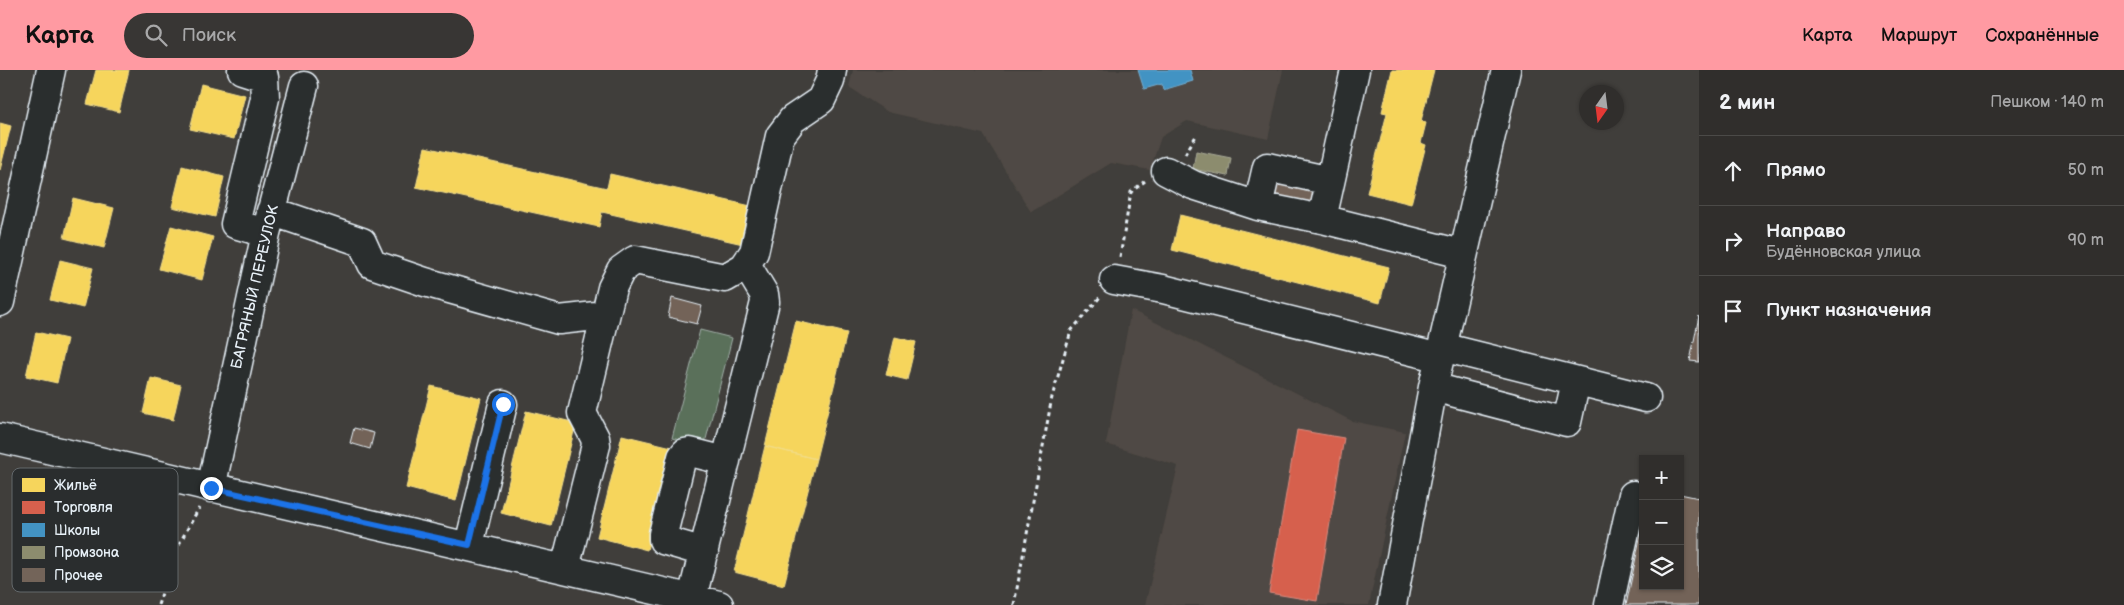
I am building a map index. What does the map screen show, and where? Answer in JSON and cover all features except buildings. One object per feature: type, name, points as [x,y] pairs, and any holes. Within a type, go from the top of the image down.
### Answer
[{"type":"street","points":[[0,302],[51,70]]},
{"type":"street","points":[[242,70],[264,77],[265,98],[235,224],[269,222],[362,242],[372,264],[425,282],[558,320],[606,315]]},
{"type":"street","points":[[565,568],[596,445],[582,413],[612,288],[621,270],[635,260],[725,278],[746,264],[754,252],[780,136],[793,119],[820,100],[830,81],[832,70]]},
{"type":"street","points":[[1322,219],[1354,70]]},
{"type":"street","points":[[1393,603],[1433,387],[1462,254],[1506,70]]},
{"type":"street","name":"БАГРЯНЫЙ ПЕРЕУЛОК","points":[[211,488],[269,222],[304,86]]},
{"type":"street","points":[[1258,206],[1267,167],[1330,181]]},
{"type":"street","points":[[1166,172],[1192,185],[1258,206],[1322,219],[1462,254]]},
{"type":"street","points":[[692,598],[765,302],[764,294],[746,264]]},
{"type":"street","points":[[1114,280],[1163,289],[1646,398]]},
{"type":"street","points":[[1433,387],[1567,422],[1576,381]]},
{"type":"street","points":[[469,545],[503,404]]},
{"type":"street","points":[[0,438],[127,468]]},
{"type":"street","points":[[704,552],[663,540],[672,495],[682,457],[685,453],[690,452],[726,461]]},
{"type":"street","points":[[178,480],[469,545],[719,605]]},
{"type":"street","points":[[1609,605],[1633,495]]},
{"type":"path","points":[[1014,605],[1052,397],[1071,332],[1114,280],[1131,192],[1146,181],[1166,172]]},
{"type":"path","points":[[178,545],[211,488]]},
{"type":"path","points":[[158,605],[162,592]]},
{"type":"shaded area","points":[[853,70],[1283,70],[1268,139],[1187,121],[1161,137],[1150,170],[1111,163],[1031,212],[983,134],[888,112],[849,87]]},
{"type":"shaded area","points":[[1131,310],[1352,421],[1405,432],[1369,605],[1145,605],[1178,466],[1106,444]]},
{"type":"green space","points":[[700,330],[732,338],[704,447],[672,438]]},
{"type":"route","points":[[211,488],[469,545],[503,404]]}]
